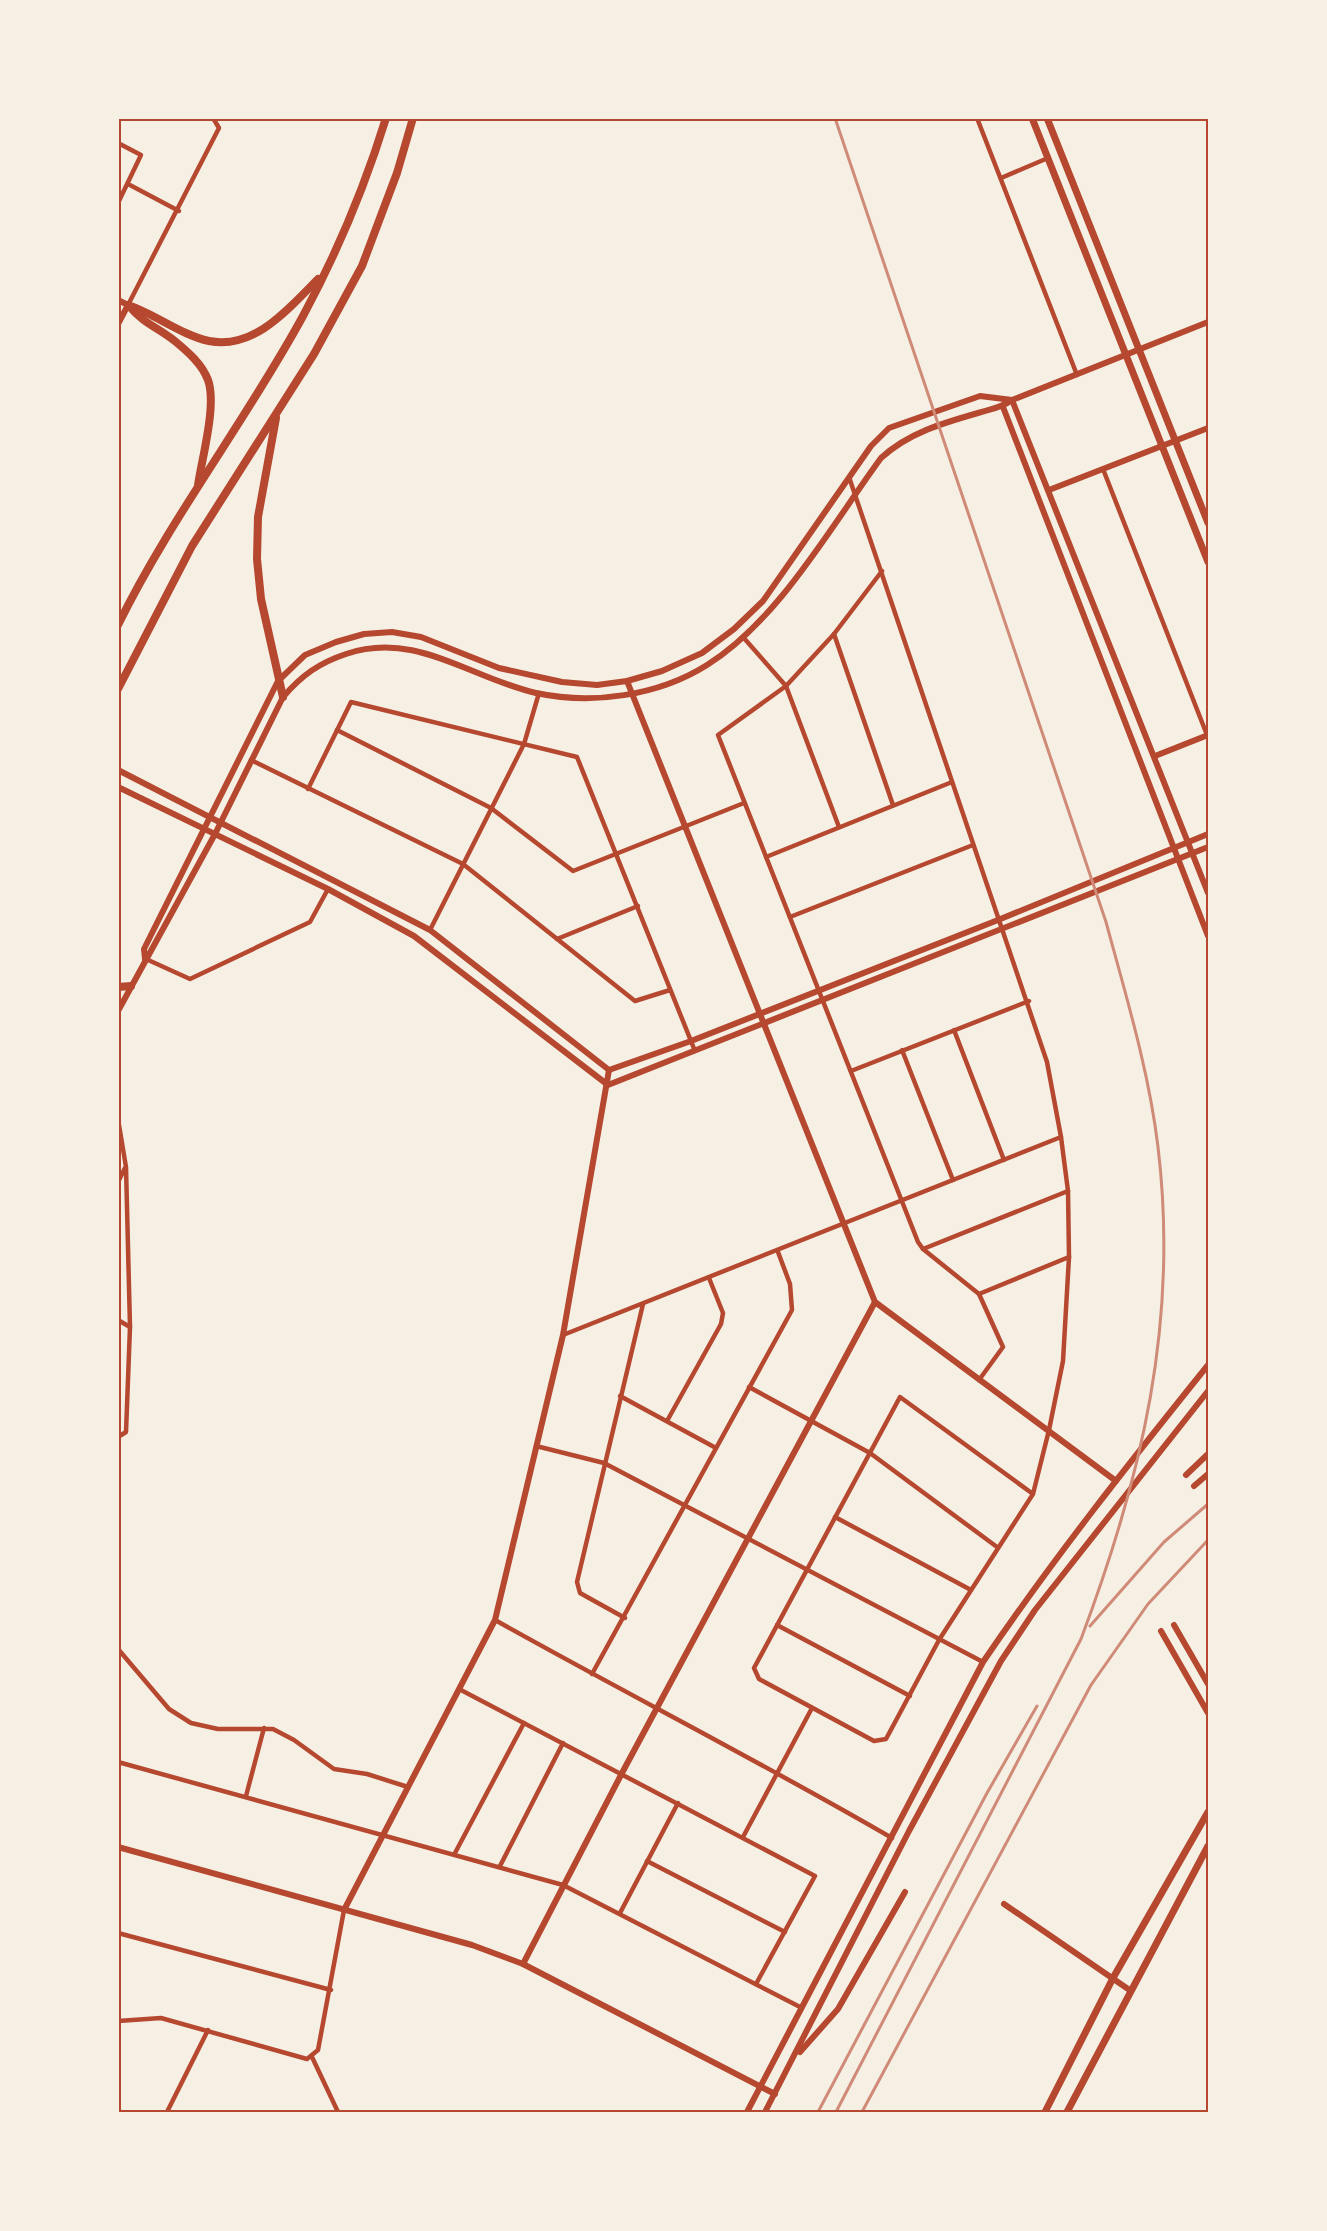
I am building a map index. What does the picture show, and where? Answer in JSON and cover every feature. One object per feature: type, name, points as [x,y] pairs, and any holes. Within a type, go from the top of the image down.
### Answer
[{"type":"highway","points":[[118,625],[145,570],[303,316],[354,209],[387,118]]},
{"type":"highway","points":[[118,689],[192,546],[314,354],[362,266],[397,173],[413,118]]},
{"type":"highway","points":[[128,304],[210,341],[244,338],[271,324],[323,274]]},
{"type":"highway","points":[[128,304],[142,321],[169,336],[192,356],[208,381],[210,403],[197,488]]},
{"type":"highway","points":[[276,415],[258,516],[257,560],[261,599],[278,681],[284,697]]},
{"type":"highway","points":[[118,987],[131,986]]},
{"type":"main road","points":[[1032,118],[1209,562]]},
{"type":"main road","points":[[1047,118],[1209,523]]},
{"type":"main road","points":[[1045,2112],[1113,1978],[1209,1812]]},
{"type":"main road","points":[[1067,2112],[1209,1845]]},
{"type":"street","points":[[118,324],[219,129],[213,118]]},
{"type":"street","points":[[977,118],[1077,375]]},
{"type":"street","points":[[118,143],[141,155],[118,203]]},
{"type":"street","points":[[1001,178],[1048,158]]},
{"type":"street","points":[[128,184],[179,210]]},
{"type":"street","points":[[118,300],[128,304]]},
{"type":"street","points":[[118,1011],[215,834],[284,697],[298,679],[317,665],[367,647],[400,647],[432,655],[514,687],[539,693],[587,698],[632,694],[666,684],[706,666],[743,637],[776,603],[881,458],[899,442],[979,412],[1003,407],[1012,400],[1209,322]]},
{"type":"street","points":[[145,958],[144,949],[278,681],[305,656],[336,642],[364,634],[392,632],[421,637],[499,668],[534,677],[597,685],[627,681],[662,671],[702,653],[734,629],[763,601],[849,476],[871,446],[889,428],[980,396],[1012,400]]},
{"type":"street","points":[[1012,400],[1209,893]]},
{"type":"street","points":[[1003,407],[1209,936]]},
{"type":"street","points":[[1049,490],[1209,428]]},
{"type":"street","points":[[1103,469],[1208,735],[1155,756]]},
{"type":"street","points":[[849,476],[998,920],[1029,1000],[1047,1062],[1062,1137],[1068,1191],[1069,1257],[1063,1361],[1033,1494],[997,1546],[939,1640],[886,1739],[874,1741],[759,1679],[754,1668],[900,1397],[1033,1494]]},
{"type":"street","points":[[882,571],[834,634],[786,686],[718,735],[817,989],[923,1249],[979,1294],[1003,1347],[978,1380]]},
{"type":"street","points":[[834,634],[893,805]]},
{"type":"street","points":[[743,637],[786,686],[839,827]]},
{"type":"street","points":[[627,681],[762,1024],[875,1302],[1116,1481]]},
{"type":"street","points":[[430,930],[524,744],[539,693]]},
{"type":"street","points":[[308,789],[351,702],[578,757],[695,1052]]},
{"type":"street","points":[[337,730],[491,808],[573,871],[744,803]]},
{"type":"street","points":[[251,760],[463,864],[635,1001],[670,990]]},
{"type":"street","points":[[118,770],[430,930],[609,1070]]},
{"type":"street","points":[[766,857],[952,783]]},
{"type":"street","points":[[118,787],[328,889],[414,936],[608,1085]]},
{"type":"street","points":[[609,1070],[691,1041],[1209,834]]},
{"type":"street","points":[[790,917],[973,845]]},
{"type":"street","points":[[608,1085],[1002,931],[1209,847]]},
{"type":"street","points":[[145,958],[190,979],[310,922],[328,889]]},
{"type":"street","points":[[557,939],[638,906]]},
{"type":"street","points":[[851,1071],[1029,1000]]},
{"type":"street","points":[[954,1030],[1004,1160]]},
{"type":"street","points":[[902,1050],[953,1180]]},
{"type":"street","points":[[118,2021],[161,2018],[307,2059],[318,2050],[331,1990],[344,1910],[495,1620],[563,1335],[609,1070]]},
{"type":"street","points":[[118,1119],[126,1167],[130,1327],[126,1432],[118,1437]]},
{"type":"street","points":[[563,1335],[778,1252],[1062,1137]]},
{"type":"street","points":[[118,1182],[126,1167]]},
{"type":"street","points":[[923,1249],[1068,1191]]},
{"type":"street","points":[[592,1674],[625,1618],[792,1310],[790,1284],[778,1252]]},
{"type":"street","points":[[979,1294],[1069,1257]]},
{"type":"street","points":[[667,1421],[721,1324],[723,1313],[709,1278]]},
{"type":"street","points":[[523,1964],[562,1885],[875,1302]]},
{"type":"street","points":[[625,1618],[580,1593],[577,1582],[643,1304]]},
{"type":"street","points":[[118,1320],[130,1327]]},
{"type":"street","points":[[747,2112],[983,1662],[1024,1601],[1209,1365]]},
{"type":"street","points":[[749,1388],[870,1453],[997,1546]]},
{"type":"street","points":[[765,2112],[909,1831],[1001,1661],[1035,1610],[1209,1391]]},
{"type":"street","points":[[620,1396],[716,1448]]},
{"type":"street","points":[[536,1446],[604,1464],[983,1662]]},
{"type":"street","points":[[1186,1475],[1209,1454]]},
{"type":"street","points":[[1194,1486],[1209,1474]]},
{"type":"street","points":[[835,1518],[970,1590]]},
{"type":"street","points":[[495,1620],[778,1772],[892,1838]]},
{"type":"street","points":[[777,1625],[910,1696]]},
{"type":"street","points":[[1174,1625],[1209,1684]]},
{"type":"street","points":[[1161,1631],[1209,1713]]},
{"type":"street","points":[[118,1649],[169,1709],[191,1723],[218,1729],[264,1728],[294,1740],[334,1769],[367,1774],[408,1787]]},
{"type":"street","points":[[459,1689],[815,1876],[756,1984]]},
{"type":"street","points":[[743,1837],[812,1708]]},
{"type":"street","points":[[454,1854],[524,1722]]},
{"type":"street","points":[[246,1796],[264,1728]]},
{"type":"street","points":[[500,1866],[563,1743]]},
{"type":"street","points":[[118,1762],[562,1885],[802,2008]]},
{"type":"street","points":[[620,1913],[678,1803]]},
{"type":"street","points":[[118,1847],[472,1945],[523,1964],[775,2094]]},
{"type":"street","points":[[647,1861],[785,1932]]},
{"type":"street","points":[[792,2062],[837,2009],[905,1892]]},
{"type":"street","points":[[1004,1904],[1131,1991]]},
{"type":"street","points":[[118,1933],[331,1990]]},
{"type":"street","points":[[167,2112],[208,2030]]},
{"type":"street","points":[[312,2057],[338,2112]]},
{"type":"railway","points":[[835,118],[1106,922],[1149,1090],[1158,1147],[1163,1211],[1163,1274],[1159,1336],[1150,1398],[1138,1458],[1122,1518],[1081,1639],[836,2112]]},
{"type":"railway","points":[[1090,1626],[1164,1542],[1208,1504]]},
{"type":"railway","points":[[862,2112],[1091,1685],[1148,1604],[1208,1540]]},
{"type":"railway","points":[[818,2112],[987,1793],[1037,1706]]}]
